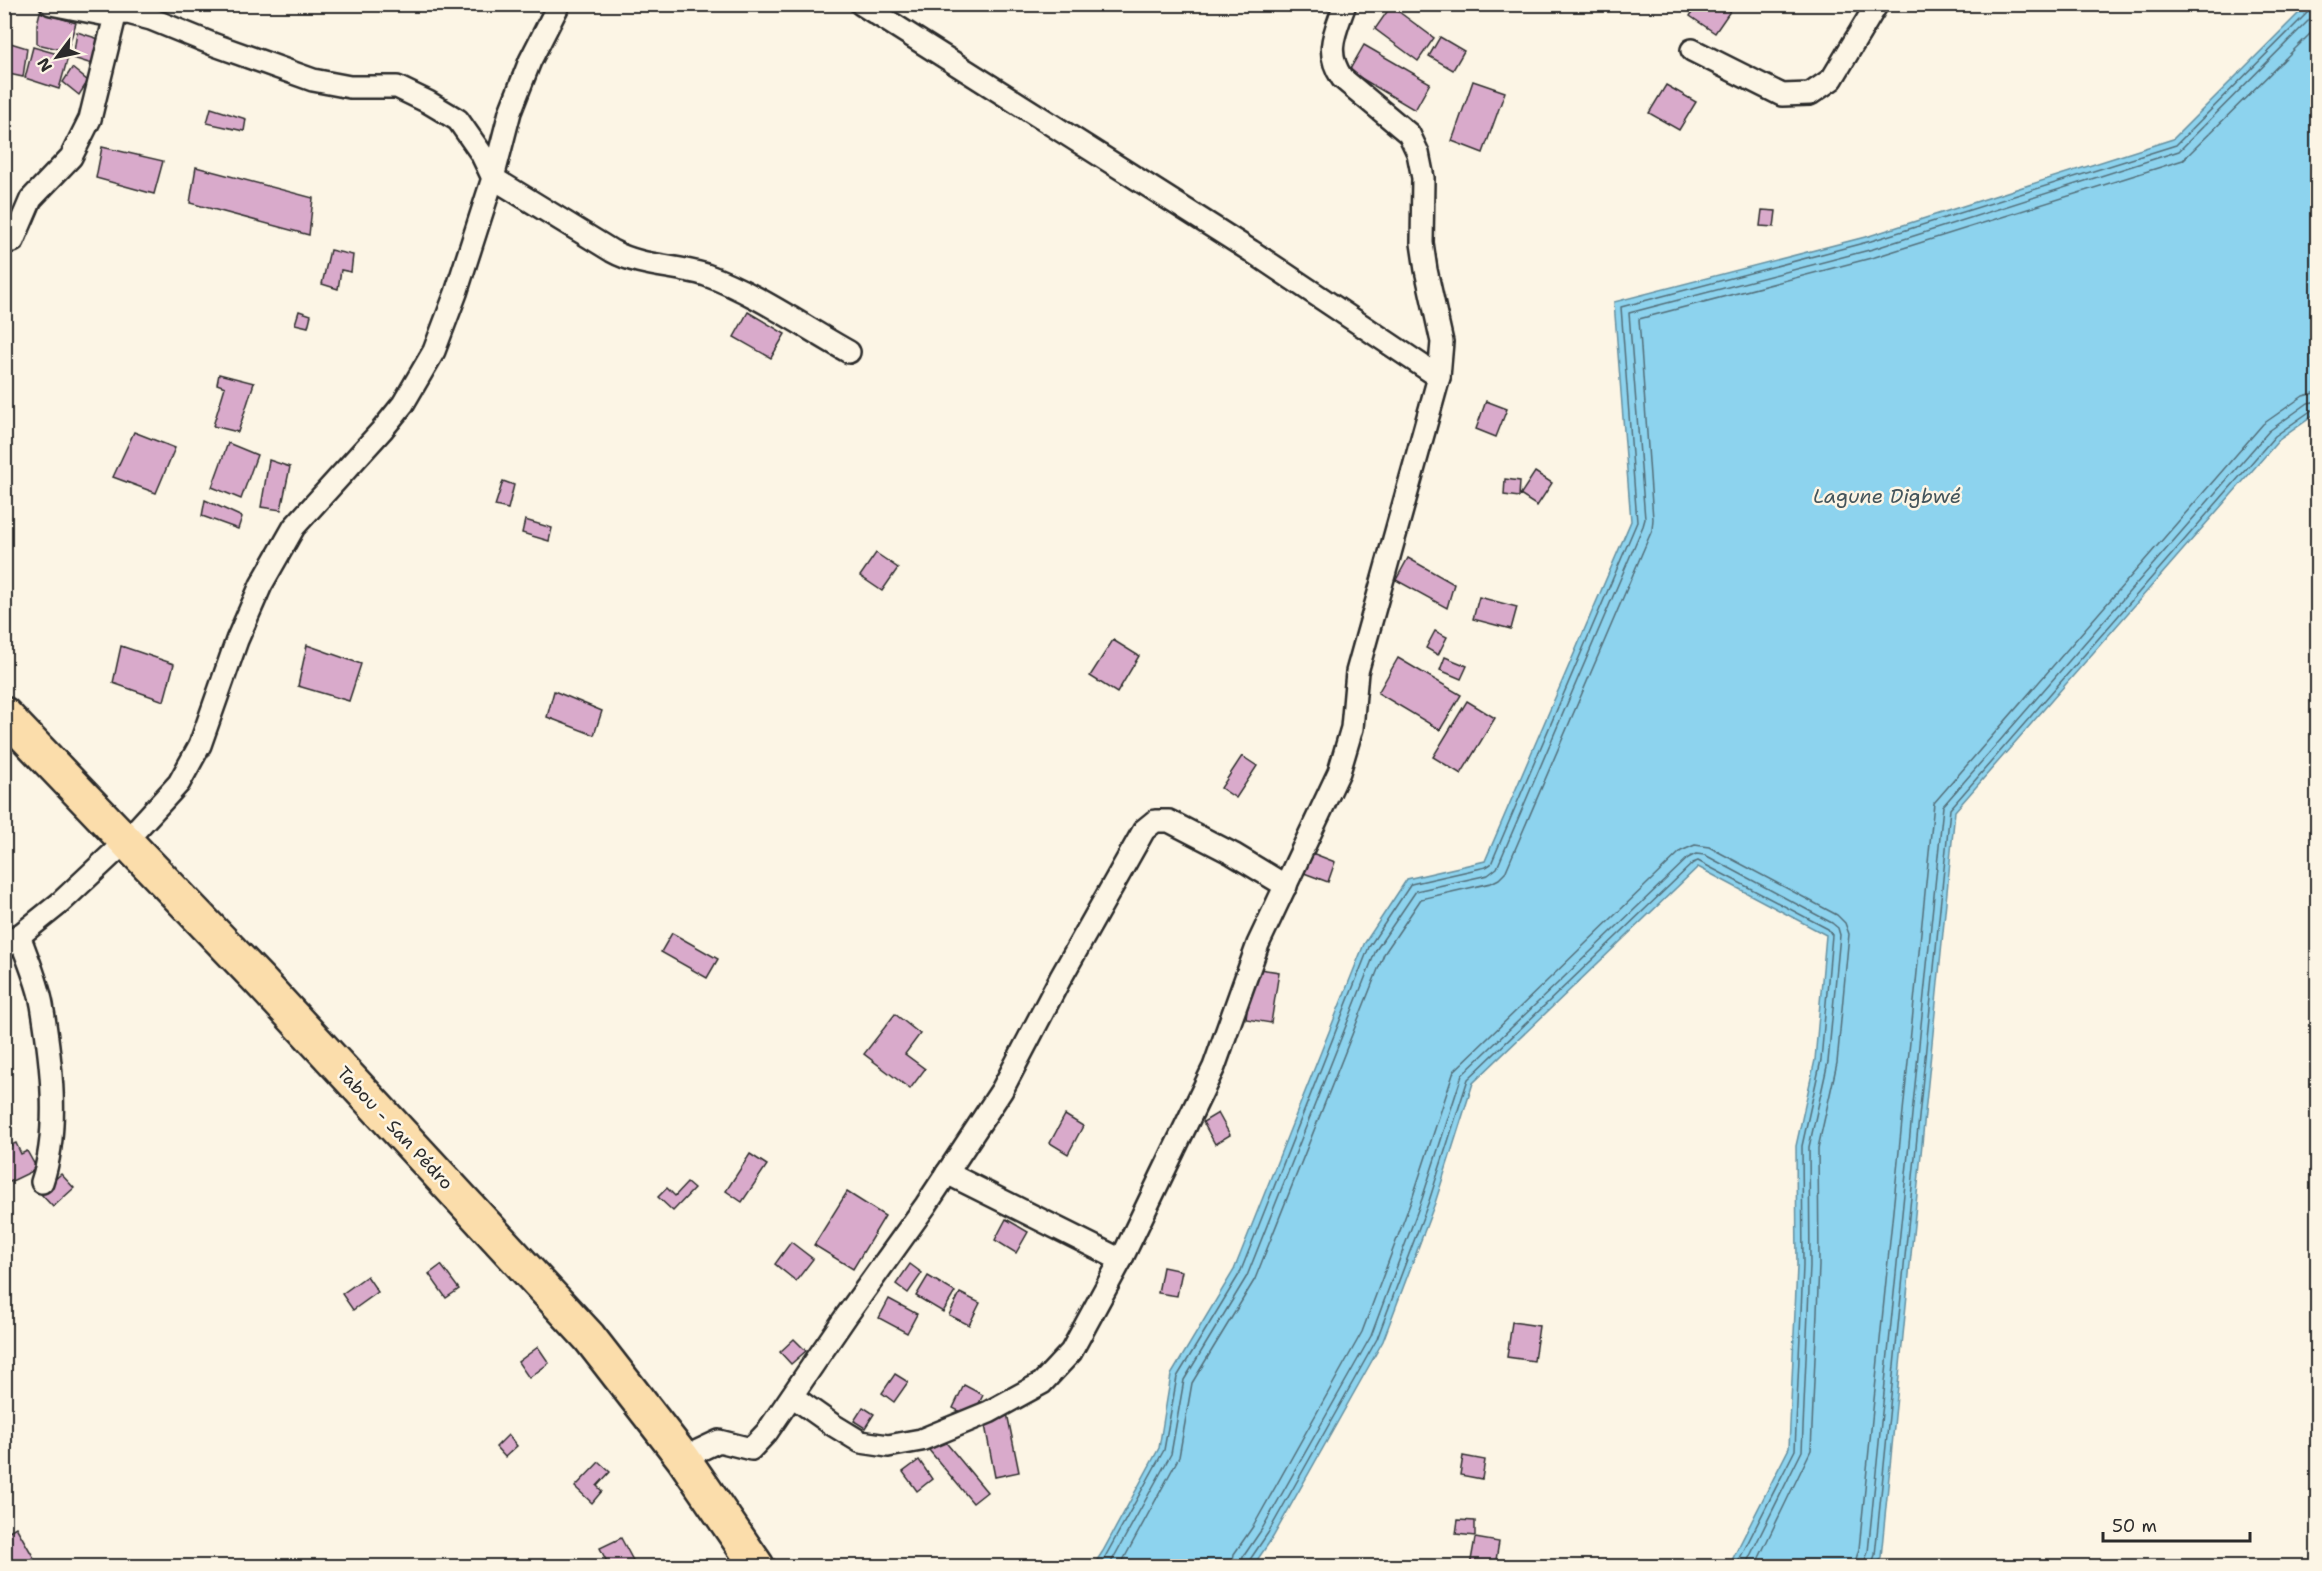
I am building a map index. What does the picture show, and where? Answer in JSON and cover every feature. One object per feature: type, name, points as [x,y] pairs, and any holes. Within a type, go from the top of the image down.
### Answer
[{"type":"main road","name":"Tabou - San Pédro","points":[[4,714],[258,980],[589,1337],[683,1458],[758,1566]]},
{"type":"street","points":[[51,4],[102,14],[128,13],[150,19],[313,80],[350,87],[397,87],[458,120],[481,153],[493,178],[628,260],[674,267],[706,276],[758,300],[849,352]]},
{"type":"street","points":[[42,1182],[50,1154],[52,1077],[42,1003],[12,942],[60,903],[125,842],[179,783],[200,745],[237,640],[261,585],[294,527],[403,404],[434,351],[456,293],[493,178],[510,112],[530,62],[559,4]]},
{"type":"street","points":[[861,4],[1251,251],[1439,377]]},
{"type":"street","points":[[792,1396],[861,1442],[888,1446],[921,1440],[988,1412],[1042,1383],[1071,1352],[1121,1260],[1214,1067],[1258,944],[1321,813],[1342,761],[1352,728],[1357,672],[1439,377],[1442,342],[1425,270],[1422,243],[1423,178],[1418,153],[1409,134],[1342,78],[1334,66],[1331,48],[1345,4]]},
{"type":"street","points":[[1692,50],[1782,95],[1810,94],[1832,79],[1877,4]]},
{"type":"street","points":[[13,241],[31,199],[71,157],[90,119],[116,12]]},
{"type":"street","points":[[683,1458],[718,1441],[751,1449],[767,1432],[1002,1090],[1060,979],[1144,830],[1155,821],[1169,820],[1233,854],[1286,886]]},
{"type":"street","points":[[947,1173],[1121,1260]]},
{"type":"water","name":"Lagune Digbwé","points":[[2307,5],[2318,5],[2317,413],[2279,440],[1955,811],[1881,1557],[1875,1566],[1729,1566],[1789,1448],[1797,1266],[1796,1146],[1815,1060],[1826,935],[1698,867],[1473,1083],[1435,1203],[1383,1341],[1273,1537],[1253,1566],[1093,1566],[1159,1448],[1171,1375],[1234,1270],[1364,944],[1407,879],[1485,861],[1631,521],[1614,302],[1869,236],[2173,139]]},
{"type":"building","points":[[1697,4],[1735,4],[1715,33],[1690,16]]},
{"type":"building","points":[[1391,6],[1434,38],[1418,61],[1375,29]]},
{"type":"building","points":[[40,12],[76,23],[67,51],[37,44],[37,24]]},
{"type":"building","points":[[77,32],[99,39],[92,64],[73,58]]},
{"type":"building","points":[[1440,37],[1464,51],[1453,70],[1429,56]]},
{"type":"building","points":[[4,41],[27,48],[23,77],[4,73]]},
{"type":"building","points":[[1364,45],[1430,83],[1415,110],[1349,71]]},
{"type":"building","points":[[33,47],[68,57],[59,89],[25,78]]},
{"type":"building","points":[[72,68],[88,81],[79,95],[63,82]]},
{"type":"building","points":[[1473,81],[1505,92],[1483,153],[1452,141]]},
{"type":"building","points":[[1666,85],[1696,102],[1679,130],[1649,113]]},
{"type":"building","points":[[211,108],[246,119],[244,131],[207,123]]},
{"type":"building","points":[[102,147],[163,161],[154,194],[96,178]]},
{"type":"building","points":[[196,167],[313,198],[309,235],[190,203]]},
{"type":"building","points":[[1762,210],[1776,211],[1774,227],[1760,226]]},
{"type":"building","points":[[330,250],[353,255],[351,272],[341,270],[338,289],[322,284]]},
{"type":"building","points":[[299,311],[311,315],[308,327],[295,324]]},
{"type":"building","points":[[748,312],[785,334],[771,358],[734,337]]},
{"type":"building","points":[[219,374],[254,383],[238,432],[213,426],[225,387],[217,384]]},
{"type":"building","points":[[1486,401],[1507,409],[1496,437],[1476,429]]},
{"type":"building","points":[[134,432],[175,448],[156,493],[113,477]]},
{"type":"building","points":[[228,443],[257,455],[241,499],[212,487]]},
{"type":"building","points":[[269,460],[290,467],[281,510],[261,507]]},
{"type":"building","points":[[1535,472],[1552,483],[1537,506],[1520,495]]},
{"type":"building","points":[[1505,479],[1520,481],[1519,497],[1504,495]]},
{"type":"building","points":[[503,481],[514,485],[508,509],[495,506]]},
{"type":"building","points":[[205,500],[242,517],[238,529],[202,516]]},
{"type":"building","points":[[525,520],[552,528],[549,541],[522,533]]},
{"type":"building","points":[[876,553],[898,568],[882,591],[860,576]]},
{"type":"building","points":[[1408,558],[1454,584],[1447,608],[1396,580]]},
{"type":"building","points":[[1479,597],[1517,607],[1511,629],[1473,619]]},
{"type":"building","points":[[1435,631],[1447,637],[1438,655],[1426,648]]},
{"type":"building","points":[[1113,640],[1139,656],[1117,693],[1090,676]]},
{"type":"building","points":[[307,645],[361,664],[349,701],[298,686]]},
{"type":"building","points":[[121,646],[174,664],[164,701],[113,683]]},
{"type":"building","points":[[1445,657],[1467,666],[1461,679],[1440,670]]},
{"type":"building","points":[[1398,658],[1461,695],[1440,730],[1378,693]]},
{"type":"building","points":[[554,691],[602,711],[594,735],[547,717]]},
{"type":"building","points":[[1467,701],[1495,718],[1461,774],[1433,757]]},
{"type":"building","points":[[1242,756],[1257,766],[1236,798],[1221,788]]},
{"type":"building","points":[[1312,853],[1335,862],[1328,882],[1304,873]]},
{"type":"building","points":[[672,933],[718,959],[707,978],[661,952]]},
{"type":"building","points":[[1253,968],[1279,972],[1271,1023],[1246,1019]]},
{"type":"building","points":[[895,1014],[920,1034],[905,1054],[925,1069],[910,1089],[864,1054]]},
{"type":"building","points":[[1218,1113],[1230,1135],[1215,1144],[1203,1122]]},
{"type":"building","points":[[1065,1115],[1083,1126],[1068,1154],[1050,1143]]},
{"type":"building","points":[[16,1143],[21,1154],[27,1151],[37,1169],[10,1182],[4,1171],[4,1148]]},
{"type":"building","points":[[750,1154],[767,1165],[742,1202],[726,1191]]},
{"type":"building","points":[[61,1174],[74,1188],[53,1207],[40,1193]]},
{"type":"building","points":[[687,1183],[694,1189],[673,1211],[658,1197],[667,1188],[675,1196]]},
{"type":"building","points":[[847,1192],[885,1216],[853,1269],[814,1245]]},
{"type":"building","points":[[1006,1219],[1028,1232],[1016,1253],[995,1240]]},
{"type":"building","points":[[791,1242],[813,1259],[796,1281],[775,1264]]},
{"type":"building","points":[[910,1264],[922,1273],[908,1293],[896,1284]]},
{"type":"building","points":[[441,1265],[459,1289],[446,1298],[429,1274]]},
{"type":"building","points":[[1163,1267],[1182,1271],[1177,1296],[1158,1293]]},
{"type":"building","points":[[367,1276],[378,1292],[353,1310],[342,1294]]},
{"type":"building","points":[[928,1276],[955,1292],[943,1312],[916,1296]]},
{"type":"building","points":[[960,1293],[980,1303],[969,1325],[949,1315]]},
{"type":"building","points":[[889,1299],[917,1314],[907,1333],[879,1318]]},
{"type":"building","points":[[1512,1322],[1539,1326],[1534,1361],[1507,1357]]},
{"type":"building","points":[[794,1339],[806,1351],[791,1364],[780,1352]]},
{"type":"building","points":[[538,1347],[549,1363],[529,1378],[518,1362]]},
{"type":"building","points":[[895,1374],[908,1382],[894,1402],[882,1393]]},
{"type":"building","points":[[964,1385],[983,1395],[972,1418],[953,1408]]},
{"type":"building","points":[[863,1407],[874,1414],[865,1428],[854,1421]]},
{"type":"building","points":[[1007,1413],[1019,1472],[995,1477],[984,1420]]},
{"type":"building","points":[[508,1435],[517,1446],[505,1457],[496,1447]]},
{"type":"building","points":[[943,1439],[987,1492],[973,1503],[929,1450]]},
{"type":"building","points":[[1463,1456],[1485,1460],[1482,1479],[1460,1475]]},
{"type":"building","points":[[919,1460],[932,1479],[917,1491],[903,1472]]},
{"type":"building","points":[[599,1462],[610,1472],[597,1486],[602,1491],[592,1503],[575,1487]]},
{"type":"building","points":[[1458,1520],[1475,1521],[1475,1536],[1456,1534]]},
{"type":"building","points":[[16,1527],[34,1558],[20,1566],[5,1566],[4,1534]]},
{"type":"building","points":[[621,1538],[636,1566],[609,1566],[600,1548]]},
{"type":"building","points":[[1475,1538],[1499,1542],[1495,1566],[1470,1566]]}]
